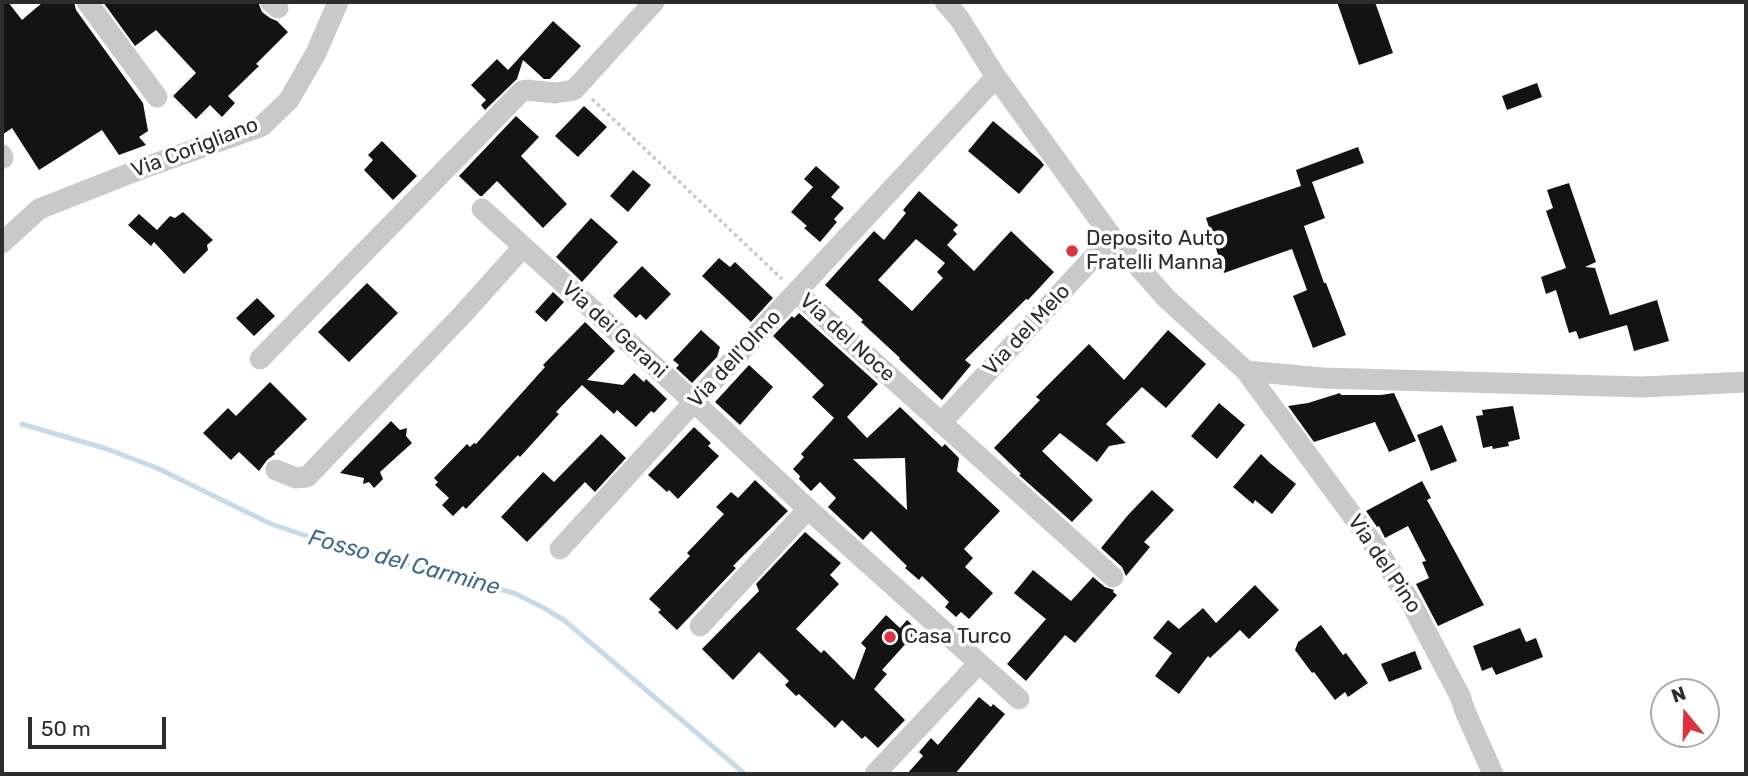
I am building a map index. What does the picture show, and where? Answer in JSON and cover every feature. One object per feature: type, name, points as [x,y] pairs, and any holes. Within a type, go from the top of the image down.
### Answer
[{"type":"street","points":[[88,2],[157,97]]},
{"type":"street","name":"Via Corigliano","points":[[2,243],[38,209],[262,126],[289,100],[316,53],[338,2]]},
{"type":"street","points":[[260,359],[522,91],[556,93],[574,90],[654,2]]},
{"type":"street","name":"Via del Pino","points":[[945,2],[959,18],[996,77],[1112,237],[1166,298],[1246,371],[1377,549],[1411,603],[1460,696],[1493,774]]},
{"type":"street","name":"Via dell'Olmo","points":[[560,549],[996,77]]},
{"type":"street","name":"Via dei Gerani","points":[[482,209],[1019,699]]},
{"type":"street","name":"Via del Melo","points":[[942,423],[1112,237]]},
{"type":"street","points":[[276,470],[296,478],[307,477],[523,247]]},
{"type":"street","name":"Via del Noce","points":[[796,292],[1113,577]]},
{"type":"street","points":[[1246,371],[1323,378],[1642,387],[1746,382]]},
{"type":"street","points":[[700,626],[808,509]]},
{"type":"street","points":[[875,774],[979,663]]},
{"type":"path","name":"Via del Noce","points":[[587,93],[796,292]]},
{"type":"building","points":[[2,2],[8,2],[22,20],[43,2],[74,2],[76,10],[143,103],[148,131],[139,137],[146,145],[119,155],[102,130],[39,170],[12,128],[2,135]]},
{"type":"building","points":[[103,2],[258,2],[262,12],[288,32],[228,96],[235,103],[222,117],[210,105],[196,119],[173,96],[196,73],[156,30],[135,46]]},
{"type":"building","points":[[1337,2],[1375,2],[1393,53],[1359,65]]},
{"type":"building","points":[[553,21],[581,46],[550,79],[544,79],[523,60],[517,79],[485,110],[481,105],[486,100],[471,85],[497,59],[508,70]]},
{"type":"building","points":[[1537,83],[1542,97],[1507,110],[1502,96]]},
{"type":"building","points":[[584,106],[607,127],[578,157],[555,136]]},
{"type":"building","points":[[516,116],[539,137],[521,156],[567,204],[543,228],[497,181],[480,196],[459,176]]},
{"type":"building","points":[[993,121],[1044,165],[1019,194],[968,151]]},
{"type":"building","points":[[382,141],[417,176],[393,200],[364,170],[373,160],[368,155]]},
{"type":"building","points":[[1358,147],[1364,163],[1312,182],[1325,218],[1304,226],[1346,335],[1313,348],[1293,296],[1307,290],[1292,249],[1224,273],[1206,218],[1301,186],[1296,170]]},
{"type":"building","points":[[816,166],[840,187],[831,197],[844,208],[834,219],[837,222],[820,242],[791,212],[813,187],[804,179]]},
{"type":"building","points":[[633,170],[651,185],[628,212],[610,196]]},
{"type":"building","points":[[1569,183],[1596,262],[1585,267],[1595,268],[1610,315],[1657,300],[1669,341],[1634,351],[1627,325],[1579,339],[1576,331],[1569,333],[1556,290],[1546,294],[1541,277],[1566,268],[1546,211],[1553,208],[1547,190]]},
{"type":"building","points":[[919,191],[958,225],[953,230],[957,234],[947,245],[974,271],[1011,231],[1054,272],[965,360],[971,365],[942,400],[825,285],[874,231],[884,240],[906,213],[903,210]],"holes":[[[916,239],[945,263],[937,272],[943,278],[912,311],[878,280]]]},
{"type":"building","points":[[183,212],[213,240],[207,245],[208,250],[184,274],[154,242],[151,246],[128,225],[139,214],[157,230],[170,216],[175,218]]},
{"type":"building","points":[[591,218],[618,242],[582,282],[556,257]]},
{"type":"building","points":[[719,258],[730,267],[735,262],[773,298],[751,322],[702,276]]},
{"type":"building","points":[[642,266],[671,294],[646,320],[640,314],[636,318],[613,296]]},
{"type":"building","points":[[367,283],[398,313],[349,362],[318,332]]},
{"type":"building","points":[[553,292],[564,302],[546,322],[535,312]]},
{"type":"building","points":[[257,298],[275,316],[254,336],[236,318]]},
{"type":"building","points":[[799,313],[878,384],[847,417],[867,438],[900,407],[942,447],[945,444],[959,458],[957,471],[1000,511],[964,549],[973,558],[965,567],[993,593],[969,619],[961,612],[956,617],[945,607],[949,602],[922,576],[919,580],[905,568],[907,566],[871,531],[863,540],[828,507],[836,498],[820,482],[811,491],[793,469],[804,457],[801,454],[834,418],[812,397],[824,385],[773,336],[792,316],[794,318]],"holes":[[[905,458],[907,510],[853,459]]]},
{"type":"building","points":[[585,322],[615,351],[587,380],[623,385],[634,373],[644,382],[646,379],[667,399],[636,427],[617,410],[614,414],[582,385],[520,457],[518,455],[466,509],[463,506],[453,516],[442,505],[449,498],[435,485],[438,482],[434,478],[467,444],[470,447],[476,444],[545,367],[543,365]]},
{"type":"building","points":[[701,330],[720,347],[717,357],[692,383],[676,368],[679,365],[673,360]]},
{"type":"building","points":[[1168,330],[1206,364],[1166,408],[1142,387],[1106,424],[1126,443],[1109,446],[1097,462],[1060,433],[1042,451],[1093,500],[1072,522],[1019,475],[1021,474],[994,448],[1040,400],[1036,397],[1089,344],[1124,380]]},
{"type":"building","points":[[749,365],[773,387],[740,425],[715,402]]},
{"type":"building","points":[[270,382],[307,419],[259,471],[239,452],[231,460],[203,433],[228,408],[236,416]]},
{"type":"building","points":[[1340,393],[1394,393],[1416,441],[1389,452],[1375,422],[1314,442],[1288,406]]},
{"type":"building","points":[[1219,403],[1245,425],[1217,459],[1191,436]]},
{"type":"building","points":[[1513,406],[1520,439],[1508,442],[1509,446],[1483,448],[1476,416],[1483,415],[1482,410]]},
{"type":"building","points":[[391,421],[400,430],[407,428],[406,436],[412,443],[380,472],[383,479],[374,488],[369,482],[363,484],[364,478],[340,473]]},
{"type":"building","points":[[1442,425],[1457,461],[1431,471],[1417,435]]},
{"type":"building","points":[[694,427],[711,443],[708,446],[719,456],[678,499],[648,475]]},
{"type":"building","points":[[601,434],[626,458],[595,492],[585,482],[527,542],[501,517],[543,472],[554,482]]},
{"type":"building","points":[[1261,454],[1296,484],[1272,514],[1255,500],[1253,504],[1233,487]]},
{"type":"building","points":[[755,480],[788,511],[733,566],[736,568],[677,630],[649,599],[690,556],[687,553],[724,514],[716,507],[731,492],[738,498]]},
{"type":"building","points":[[1422,481],[1431,498],[1427,500],[1484,605],[1438,626],[1416,584],[1429,578],[1422,562],[1426,561],[1408,526],[1385,538],[1366,511]]},
{"type":"building","points":[[1152,490],[1174,510],[1144,542],[1150,547],[1126,576],[1122,567],[1101,548]]},
{"type":"building","points":[[805,532],[841,563],[830,575],[839,584],[796,629],[821,653],[824,650],[854,680],[866,648],[861,643],[886,615],[900,628],[907,620],[918,630],[882,670],[887,674],[874,689],[905,720],[878,748],[865,736],[862,739],[842,720],[835,728],[799,694],[796,696],[785,685],[789,681],[759,652],[733,680],[702,649],[759,591],[756,584]]},
{"type":"building","points":[[1033,570],[1071,601],[1093,577],[1105,587],[1114,590],[1117,595],[1075,643],[1065,635],[1026,681],[1007,664],[1046,619],[1014,593]]},
{"type":"building","points":[[1255,585],[1279,610],[1249,639],[1240,630],[1210,658],[1208,656],[1179,694],[1155,676],[1172,653],[1153,638],[1168,620],[1179,629],[1203,608],[1216,623]]},
{"type":"building","points":[[1321,625],[1368,683],[1348,697],[1345,692],[1335,700],[1295,650],[1298,642]]},
{"type":"building","points":[[1520,628],[1526,642],[1536,638],[1543,657],[1496,675],[1492,667],[1482,671],[1473,646]]},
{"type":"building","points":[[1415,651],[1422,669],[1389,682],[1381,664]]},
{"type":"building","points":[[979,697],[1005,714],[955,774],[907,774],[923,756],[919,752],[931,738],[938,745]]},
{"type":"waterway","name":"Fosso del Carmine","points":[[22,424],[107,449],[157,468],[271,524],[328,543],[514,593],[565,621],[745,774]]},
{"type":"place","name":"Deposito Auto Fratelli Manna","points":[[1072,251]]},
{"type":"place","name":"Casa Turco","points":[[890,637]]}]
